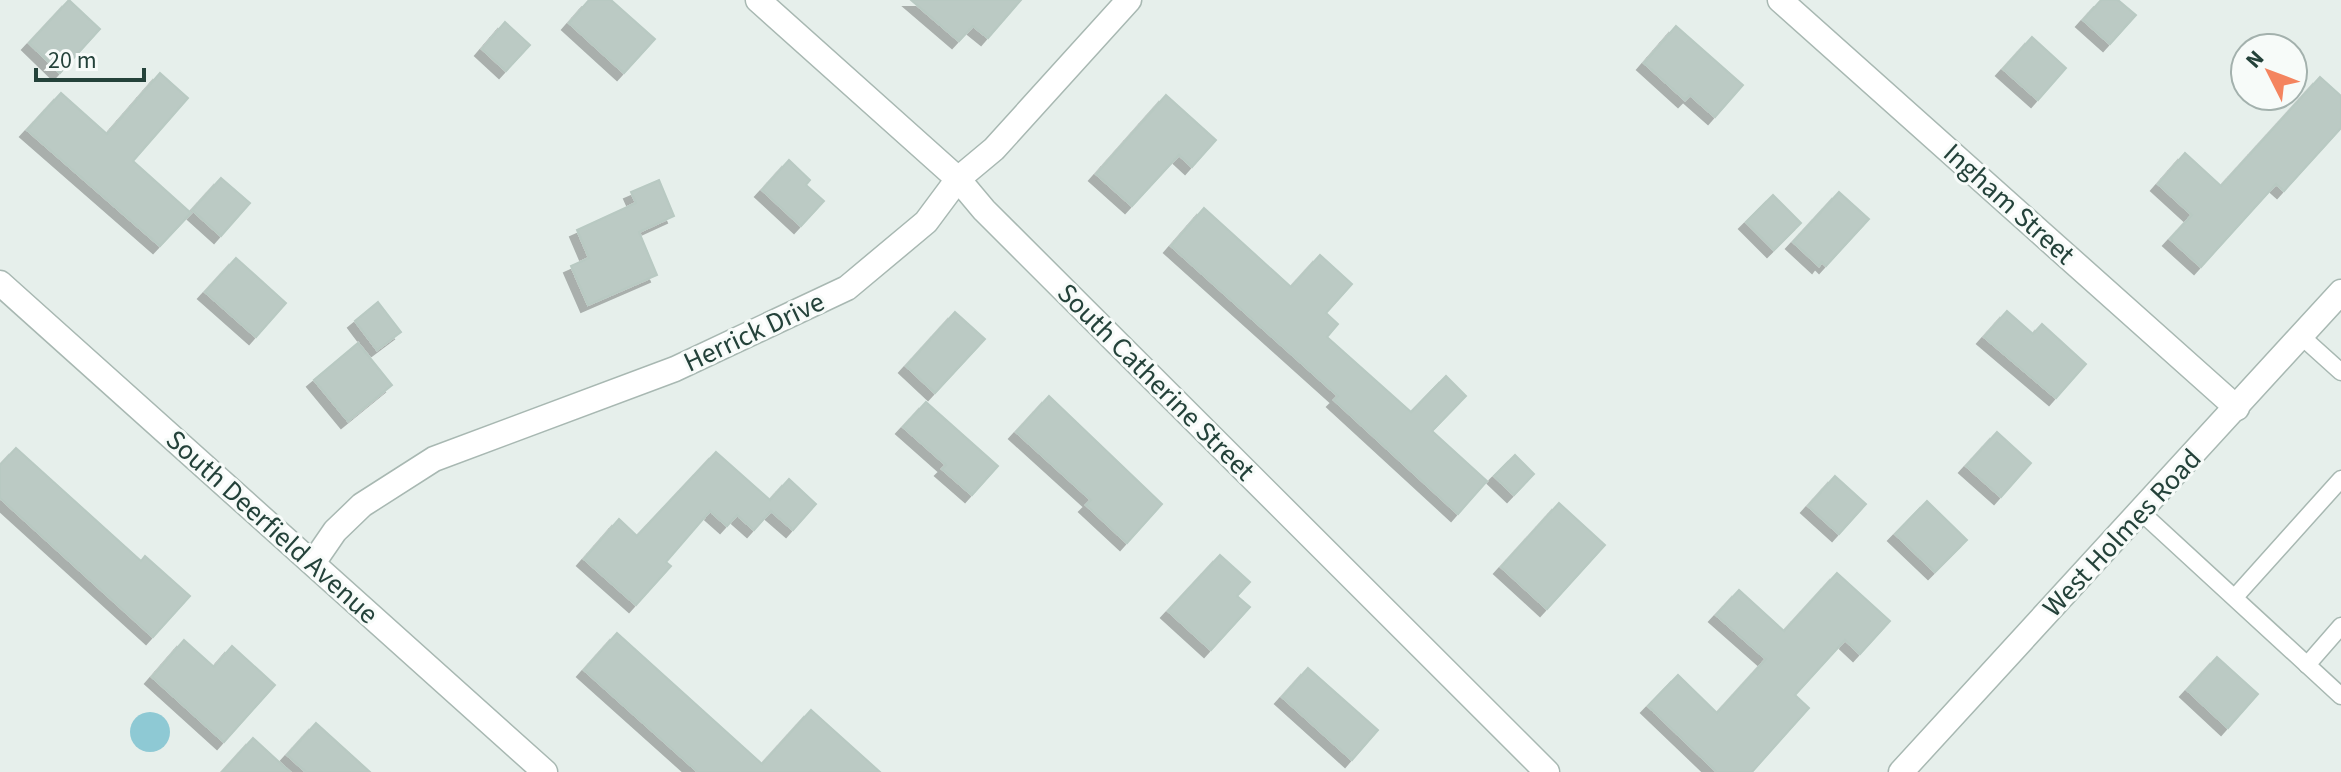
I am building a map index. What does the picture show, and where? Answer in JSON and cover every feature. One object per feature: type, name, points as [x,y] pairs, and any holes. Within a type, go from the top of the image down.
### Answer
[{"type":"street","name":"South Catherine Street","points":[[758,0],[958,179],[996,221],[1547,772]]},
{"type":"street","name":"Herrick Drive","points":[[313,563],[335,531],[362,505],[434,459],[675,369],[847,288],[926,222],[958,179],[994,149],[1129,0]]},
{"type":"street","name":"Ingham Street","points":[[1780,0],[2237,408]]},
{"type":"street","name":"South Deerfield Avenue","points":[[0,283],[545,772]]},
{"type":"street","name":"West Holmes Road","points":[[1901,772],[2142,513],[2341,292]]},
{"type":"lane","points":[[2301,336],[2341,372]]},
{"type":"lane","points":[[2235,597],[2341,479]]},
{"type":"lane","points":[[2142,513],[2341,696]]},
{"type":"lane","points":[[2307,665],[2341,626]]},
{"type":"water","points":[[150,712],[164,718],[170,732],[164,746],[150,752],[136,746],[130,732],[136,718]]},
{"type":"building","points":[[69,0],[100,29],[60,73],[29,43]]},
{"type":"building","points":[[589,0],[611,0],[655,39],[624,73],[569,23]]},
{"type":"building","points":[[911,0],[1021,0],[988,38],[973,26],[959,41]]},
{"type":"building","points":[[2101,0],[2118,0],[2136,15],[2110,44],[2083,20]]},
{"type":"building","points":[[505,22],[530,45],[506,71],[482,49]]},
{"type":"building","points":[[1676,26],[1743,85],[1715,117],[1690,95],[1685,100],[1644,63]]},
{"type":"building","points":[[2032,37],[2066,68],[2038,100],[2003,69]]},
{"type":"building","points":[[160,73],[188,98],[133,161],[191,213],[160,246],[27,130],[61,93],[107,134]]},
{"type":"building","points":[[2320,77],[2341,96],[2341,128],[2284,191],[2276,184],[2201,267],[2170,239],[2192,215],[2158,184],[2185,153],[2221,186],[2288,112],[2309,112],[2309,89]]},
{"type":"building","points":[[1166,95],[1216,140],[1192,167],[1179,155],[1132,206],[1096,174]]},
{"type":"building","points":[[789,160],[810,180],[806,185],[824,201],[801,226],[762,190]]},
{"type":"building","points":[[221,178],[250,203],[221,236],[192,210]]},
{"type":"building","points":[[659,180],[674,216],[639,232],[657,275],[588,305],[571,266],[589,258],[577,230],[636,203],[631,192]]},
{"type":"building","points":[[1839,192],[1869,219],[1826,266],[1822,262],[1819,266],[1793,242]]},
{"type":"building","points":[[1773,195],[1801,223],[1774,250],[1746,222]]},
{"type":"building","points":[[1204,208],[1291,287],[1320,255],[1352,284],[1326,313],[1338,324],[1327,337],[1411,412],[1446,376],[1466,396],[1432,431],[1487,481],[1458,514],[1334,400],[1338,396],[1171,246]]},
{"type":"building","points":[[236,258],[286,303],[256,337],[205,292]]},
{"type":"building","points":[[378,302],[401,332],[377,350],[355,321]]},
{"type":"building","points":[[2007,311],[2033,334],[2042,324],[2086,364],[2056,398],[1984,337]]},
{"type":"building","points":[[955,312],[985,339],[935,393],[906,366]]},
{"type":"building","points":[[358,343],[392,385],[348,421],[314,380]]},
{"type":"building","points":[[1049,396],[1162,504],[1127,543],[1086,505],[1091,500],[1016,432]]},
{"type":"building","points":[[926,402],[998,466],[972,495],[942,469],[946,465],[903,427]]},
{"type":"building","points":[[1997,432],[2031,463],[2001,497],[1966,466]]},
{"type":"building","points":[[16,448],[141,561],[145,556],[190,596],[153,637],[0,498],[0,465]]},
{"type":"building","points":[[716,452],[770,500],[789,479],[816,504],[793,530],[771,511],[754,530],[737,515],[727,526],[710,511],[666,562],[671,566],[636,605],[584,559],[619,519],[637,536]]},
{"type":"building","points":[[1515,455],[1534,474],[1514,495],[1494,476]]},
{"type":"building","points":[[1835,476],[1866,504],[1839,534],[1808,506]]},
{"type":"building","points":[[1927,501],[1967,540],[1935,572],[1895,534]]},
{"type":"building","points":[[1559,503],[1605,545],[1547,609],[1501,567]]},
{"type":"building","points":[[1220,555],[1250,582],[1237,596],[1250,607],[1211,650],[1168,611]]},
{"type":"building","points":[[1837,573],[1890,621],[1860,654],[1845,640],[1795,695],[1809,708],[1752,772],[1717,772],[1648,706],[1678,675],[1717,713],[1766,659],[1716,615],[1739,590],[1784,631]]},
{"type":"building","points":[[617,633],[762,764],[811,710],[880,772],[698,772],[584,670]]},
{"type":"building","points":[[184,640],[214,667],[232,646],[275,685],[224,742],[152,677]]},
{"type":"building","points":[[2217,657],[2258,694],[2228,728],[2187,690]]},
{"type":"building","points":[[1308,668],[1378,730],[1352,760],[1282,697]]},
{"type":"building","points":[[316,723],[370,772],[306,772],[287,755]]},
{"type":"building","points":[[253,738],[290,772],[222,772]]}]
